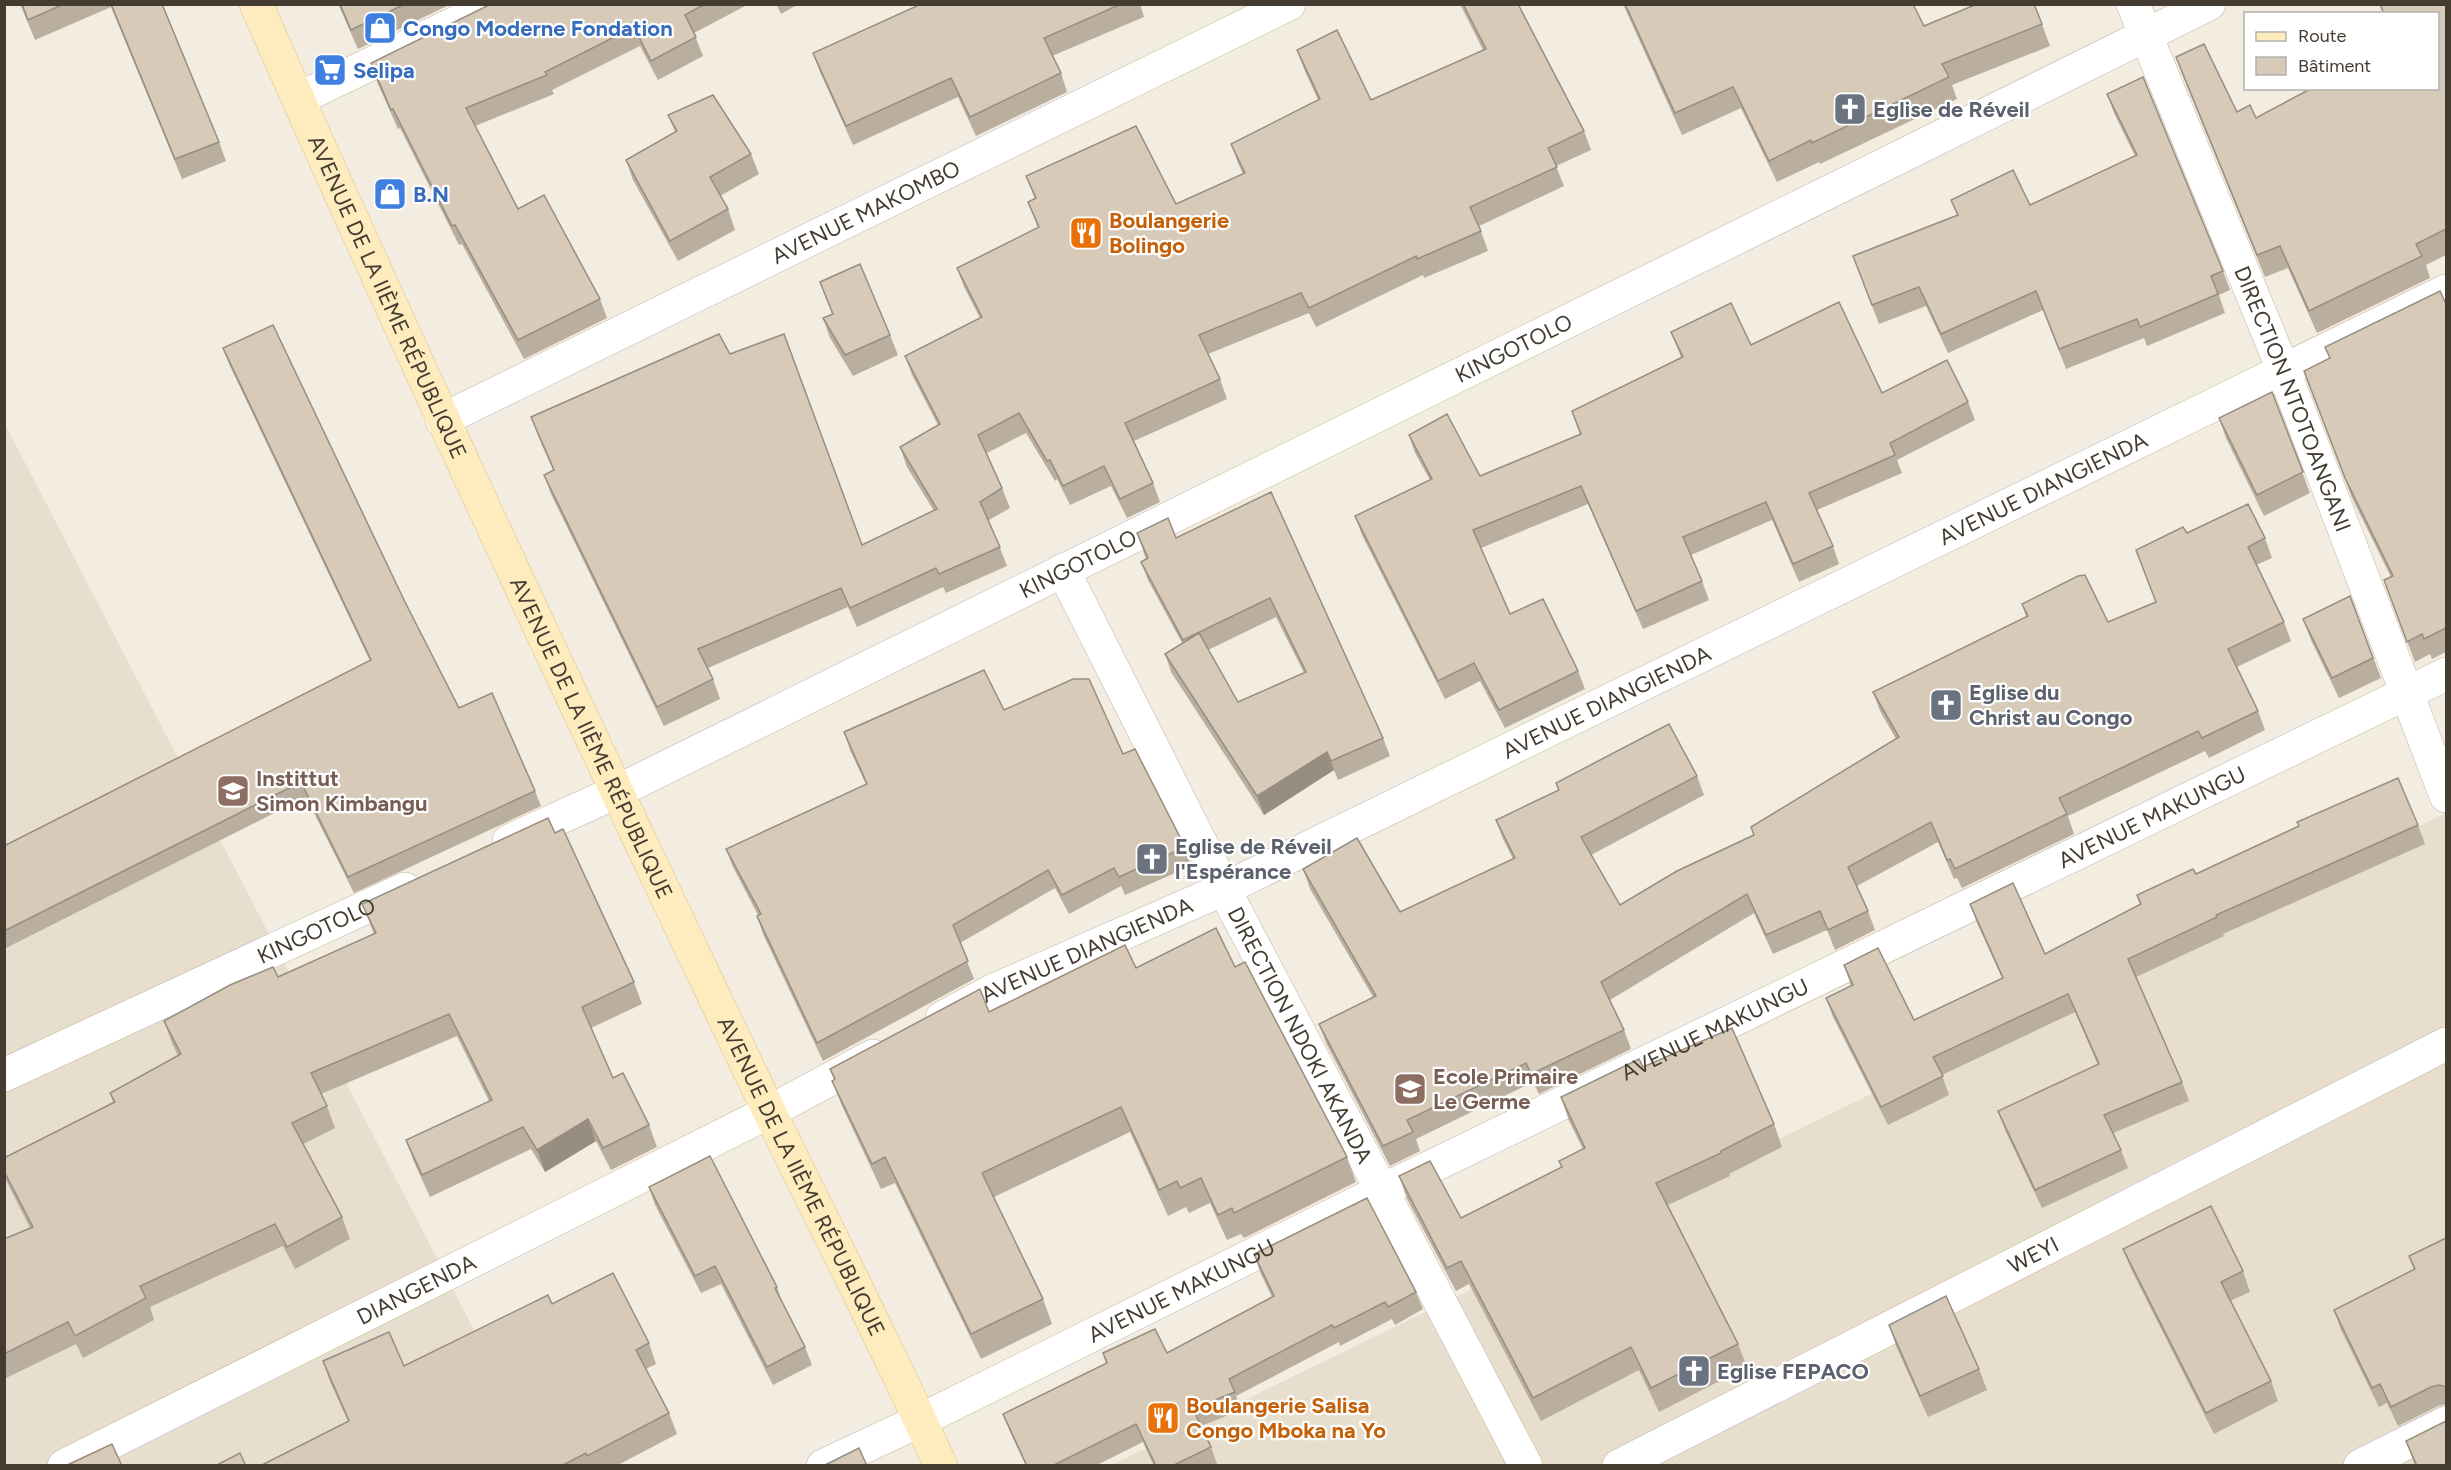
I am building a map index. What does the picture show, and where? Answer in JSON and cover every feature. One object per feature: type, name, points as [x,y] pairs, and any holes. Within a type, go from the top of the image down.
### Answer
[{"type":"street","name":"AVENUE DE LA IIÈME RÉPUBLIQUE","points":[[256,4],[442,420],[616,792],[769,1112],[921,1420],[941,1466]]},
{"type":"street","points":[[298,99],[495,4]]},
{"type":"street","name":"AVENUE MAKOMBO","points":[[442,420],[1289,4]]},
{"type":"street","name":"DIRECTION NTOTOANGANI","points":[[2133,4],[2283,369],[2446,796]]},
{"type":"street","name":"KINGOTOLO","points":[[487,851],[616,792],[2209,4]]},
{"type":"street","name":"AVENUE DIANGIENDA","points":[[769,1112],[992,992],[1224,890],[2446,291]]},
{"type":"street","name":"DIRECTION NDOKI AKANDA","points":[[1063,570],[1224,890],[1526,1466]]},
{"type":"street","name":"AVENUE MAKUNGU","points":[[823,1466],[921,1420],[1381,1191],[2446,674]]},
{"type":"street","name":"KINGOTOLO","points":[[4,1075],[434,876]]},
{"type":"street","name":"WEYI","points":[[1619,1466],[2446,1044]]},
{"type":"street","name":"DIANGENDA","points":[[64,1466],[769,1112]]},
{"type":"street","points":[[2360,1466],[2446,1423]]},
{"type":"shaded area","points":[[5,424],[544,1465],[5,1465]]},
{"type":"shaded area","points":[[2446,813],[2446,1465],[1112,1465]]},
{"type":"building","points":[[22,4],[64,4],[28,20]]},
{"type":"building","points":[[111,4],[162,4],[219,142],[175,159]]},
{"type":"building","points":[[340,4],[405,4],[351,30]]},
{"type":"building","points":[[491,4],[705,4],[685,15],[696,37],[651,61],[634,27],[545,72],[547,75],[466,108],[518,209],[544,195],[600,299],[518,340],[455,225],[452,226],[393,109],[391,110],[371,63]]},
{"type":"building","points":[[916,4],[1121,4],[1044,38],[1061,73],[970,117],[951,78],[846,126],[813,53],[917,6]]},
{"type":"building","points":[[1463,4],[1518,4],[1584,131],[1548,148],[1557,167],[1470,207],[1481,231],[1417,259],[1416,256],[1309,308],[1301,293],[1199,335],[1220,379],[1125,423],[1153,483],[1120,499],[1104,466],[1063,486],[1050,460],[1047,461],[1019,413],[978,435],[1002,488],[980,502],[1000,547],[939,574],[936,568],[850,608],[841,588],[698,649],[713,679],[657,707],[544,475],[554,470],[531,417],[719,334],[730,354],[784,334],[862,545],[937,509],[900,447],[940,424],[905,356],[982,317],[957,268],[1039,227],[1028,202],[1036,198],[1026,176],[1136,126],[1176,204],[1245,173],[1231,144],[1320,99],[1297,50],[1337,30],[1371,100],[1486,49]]},
{"type":"building","points":[[1625,4],[1913,4],[1924,26],[1977,4],[2034,4],[2042,24],[1942,64],[1949,77],[1812,143],[1811,140],[1769,161],[1733,87],[1675,113]]},
{"type":"building","points":[[2380,4],[2446,4],[2446,229],[2416,244],[2422,256],[2309,311],[2280,246],[2257,255],[2176,57],[2204,44],[2237,112],[2250,105],[2256,118],[2308,90],[2439,90],[2439,12],[2383,12]]},
{"type":"building","points":[[2143,77],[2223,271],[2211,276],[2218,294],[2140,327],[2137,319],[2059,349],[2036,291],[1941,334],[1919,287],[1872,305],[1853,256],[1958,215],[1951,200],[2013,170],[2030,205],[2137,155],[2107,94]]},
{"type":"building","points":[[713,95],[751,154],[710,177],[728,209],[670,241],[626,160],[677,131],[668,115]]},
{"type":"building","points":[[860,264],[890,335],[845,355],[823,318],[833,314],[820,282]]},
{"type":"building","points":[[2440,291],[2446,304],[2446,628],[2424,639],[2422,634],[2407,642],[2384,580],[2393,576],[2345,478],[2304,371],[2330,358],[2325,347]]},
{"type":"building","points":[[1839,302],[1882,393],[1947,360],[1968,402],[1890,443],[1895,455],[1809,493],[1833,546],[1793,564],[1766,502],[1683,537],[1702,581],[1636,611],[1581,486],[1473,530],[1510,614],[1543,599],[1578,671],[1499,710],[1474,663],[1438,681],[1355,516],[1432,479],[1409,435],[1447,414],[1480,476],[1581,434],[1572,411],[1683,357],[1671,332],[1731,303],[1751,345]]},
{"type":"building","points":[[273,325],[405,602],[459,708],[492,693],[535,791],[348,877],[301,782],[4,931],[4,846],[371,660],[223,348]]},
{"type":"building","points":[[2272,392],[2303,472],[2257,495],[2219,418]]},
{"type":"building","points":[[1271,492],[1383,738],[1331,761],[1327,752],[1257,796],[1165,654],[1199,633],[1238,702],[1306,672],[1270,598],[1183,640],[1141,562],[1148,558],[1137,533],[1168,518],[1176,538]]},
{"type":"building","points":[[2248,504],[2265,538],[2248,547],[2284,622],[2228,649],[2258,711],[2202,738],[2198,731],[2059,798],[2067,814],[1955,869],[1950,859],[1947,860],[1931,822],[1848,867],[1868,911],[1828,930],[1820,911],[1766,935],[1747,894],[1601,982],[1624,1030],[1531,1074],[1526,1063],[1407,1120],[1413,1132],[1383,1146],[1319,1024],[1376,996],[1303,869],[1357,838],[1400,912],[1515,858],[1496,820],[1559,790],[1556,783],[1669,724],[1697,776],[1581,837],[1620,905],[1677,871],[1754,835],[1751,827],[1899,737],[1873,692],[2028,616],[2022,604],[2078,576],[2085,575],[2108,622],[2156,602],[2136,550],[2183,527],[2187,533]]},
{"type":"building","points":[[2350,596],[2373,658],[2332,678],[2303,619]]},
{"type":"building","points":[[984,670],[1004,710],[1073,679],[1089,679],[1123,754],[1135,749],[1185,847],[1119,877],[1114,868],[1062,895],[1048,870],[953,925],[968,961],[817,1043],[757,916],[761,914],[726,849],[867,784],[844,732]]},
{"type":"building","points":[[2398,778],[2418,825],[2216,915],[2217,917],[2128,959],[2182,1082],[2104,1115],[2121,1150],[2035,1190],[1998,1111],[2099,1064],[2068,994],[1933,1057],[1943,1076],[1881,1107],[1826,998],[1853,985],[1844,965],[1878,948],[1914,1020],[2003,978],[1970,904],[2013,883],[2045,954],[2141,904],[2137,895],[2193,869],[2196,874],[2299,826],[2297,822]]},
{"type":"building","points":[[548,818],[555,833],[563,829],[634,982],[582,1007],[613,1078],[623,1073],[649,1125],[603,1148],[588,1119],[537,1150],[523,1127],[422,1175],[406,1140],[492,1100],[449,1014],[311,1073],[327,1106],[292,1123],[342,1217],[287,1247],[275,1224],[140,1286],[146,1298],[75,1336],[68,1322],[4,1354],[4,1239],[33,1227],[4,1171],[4,1158],[115,1102],[110,1093],[181,1054],[164,1021],[230,985],[273,967],[278,977],[376,933],[362,904]]},
{"type":"building","points":[[1216,928],[1235,967],[1245,962],[1347,1157],[1234,1213],[1232,1208],[1218,1215],[1201,1178],[1180,1188],[1177,1181],[1159,1190],[1121,1107],[982,1173],[1043,1299],[971,1334],[885,1157],[872,1164],[832,1081],[835,1079],[830,1069],[980,989],[989,1012],[1125,945],[1136,968]]},
{"type":"building","points":[[1732,1028],[1774,1124],[1721,1153],[1656,1183],[1738,1344],[1651,1388],[1631,1347],[1533,1398],[1461,1261],[1447,1268],[1399,1176],[1430,1161],[1461,1218],[1562,1167],[1559,1161],[1585,1148],[1561,1097],[1639,1059],[1643,1067]]},
{"type":"building","points":[[710,1156],[805,1347],[767,1367],[715,1266],[695,1276],[649,1187]]},
{"type":"building","points":[[1367,1198],[1416,1292],[1388,1307],[1385,1302],[1334,1328],[1332,1325],[1229,1379],[1235,1392],[1193,1409],[1211,1447],[1172,1466],[1156,1466],[1136,1424],[1052,1466],[1027,1466],[1003,1414],[1107,1363],[1103,1353],[1155,1329],[1167,1353],[1274,1296],[1254,1254]]},
{"type":"building","points":[[2211,1206],[2243,1271],[2221,1282],[2271,1381],[2206,1413],[2123,1249]]},
{"type":"building","points":[[2446,1238],[2446,1387],[2439,1385],[2431,1387],[2391,1407],[2380,1384],[2372,1388],[2334,1310],[2415,1269],[2409,1256]]},
{"type":"building","points":[[613,1273],[649,1343],[636,1350],[669,1413],[587,1456],[586,1453],[561,1466],[260,1466],[349,1421],[323,1361],[389,1332],[404,1366],[548,1295],[552,1304]]},
{"type":"building","points":[[1946,1296],[1979,1369],[1920,1396],[1889,1325]]},
{"type":"building","points":[[2446,1421],[2446,1466],[2417,1466],[2406,1441]]},
{"type":"building","points":[[112,1444],[122,1466],[65,1466]]},
{"type":"building","points":[[859,1448],[867,1466],[823,1466]]},
{"type":"building","points":[[240,1453],[246,1466],[215,1466]]},
{"type":"place","name":"Congo Moderne Fondation","points":[[380,28]]},
{"type":"place","name":"Selipa","points":[[330,70]]},
{"type":"place","name":"Eglise de Réveil","points":[[1850,109]]},
{"type":"place","name":"B.N","points":[[390,194]]},
{"type":"place","name":"Boulangerie Bolingo","points":[[1086,233]]},
{"type":"place","name":"Eglise du Christ au Congo","points":[[1946,705]]},
{"type":"place","name":"Instittut Simon Kimbangu","points":[[233,791]]},
{"type":"place","name":"Eglise de Réveil l'Espérance","points":[[1152,859]]},
{"type":"place","name":"Ecole Primaire Le Germe","points":[[1410,1089]]},
{"type":"place","name":"Eglise FEPACO","points":[[1694,1371]]},
{"type":"place","name":"Boulangerie Salisa Congo Mboka na Yo","points":[[1163,1418]]}]
